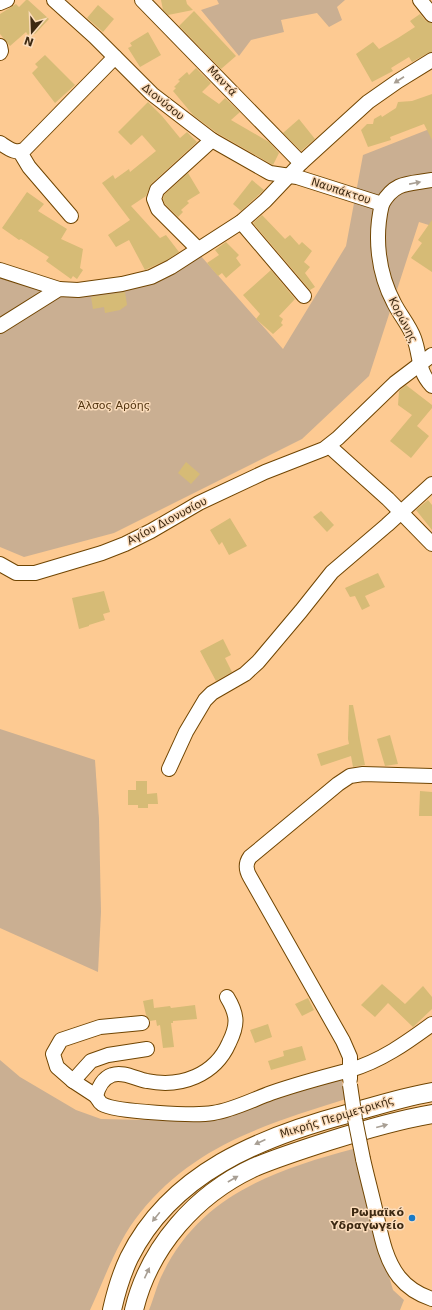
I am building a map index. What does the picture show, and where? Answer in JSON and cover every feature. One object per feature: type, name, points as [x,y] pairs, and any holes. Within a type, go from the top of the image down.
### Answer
[{"type":"main road","name":"Μικρής Περιμετρικής","points":[[112,1310],[129,1259],[148,1227],[170,1202],[208,1170],[256,1144],[295,1128],[404,1098],[432,1092]]},
{"type":"main road","name":"Μικρής Περιμετρικής","points":[[134,1310],[143,1280],[172,1231],[188,1214],[216,1190],[255,1168],[297,1151],[369,1129],[432,1114]]},
{"type":"street","points":[[0,3],[7,0]]},
{"type":"street","name":"Διονύσου","points":[[54,0],[89,31],[152,94],[212,140],[267,172],[279,175],[290,175]]},
{"type":"street","name":"Μαντά","points":[[142,0],[301,163]]},
{"type":"street","points":[[420,0],[432,15]]},
{"type":"street","points":[[0,46],[0,53]]},
{"type":"street","points":[[0,143],[14,151],[20,152],[28,147],[115,57]]},
{"type":"street","points":[[0,270],[59,289],[78,290],[122,284],[139,280],[163,271],[241,222],[265,201],[301,163],[368,102],[432,60]]},
{"type":"street","points":[[198,249],[158,209],[154,199],[157,190],[212,140]]},
{"type":"street","points":[[20,152],[29,167],[71,216]]},
{"type":"street","name":"Ναυπάκτου","points":[[290,175],[382,204],[390,192],[398,186],[432,180]]},
{"type":"street","name":"Κορώνης","points":[[382,204],[378,235],[378,253],[381,267],[391,298],[409,327],[414,339],[424,376],[432,386]]},
{"type":"street","points":[[241,222],[304,296]]},
{"type":"street","points":[[0,326],[59,289]]},
{"type":"street","name":"Αγίου Διονυσίου","points":[[0,564],[16,573],[36,573],[108,550],[151,532],[199,503],[265,472],[329,446],[395,383],[432,355]]},
{"type":"street","points":[[329,446],[372,483],[432,544]]},
{"type":"street","points":[[169,769],[186,732],[205,700],[212,693],[244,674],[258,662],[332,572],[432,484]]},
{"type":"street","points":[[432,776],[367,773],[350,776],[338,784],[250,857],[246,864],[250,877],[343,1041],[350,1057],[350,1085],[354,1119],[384,1245],[389,1259],[402,1280],[416,1291],[432,1299]]},
{"type":"street","points":[[96,1096],[104,1080],[112,1075],[122,1074],[148,1081],[167,1083],[190,1079],[212,1068],[225,1052],[234,1031],[236,1016],[227,997]]},
{"type":"street","points":[[142,1023],[100,1028],[61,1040],[53,1054],[56,1067],[73,1081],[96,1096],[103,1105],[122,1109],[180,1113],[213,1113],[230,1109],[298,1084],[368,1064],[383,1057],[432,1024]]},
{"type":"street","points":[[73,1081],[91,1061],[108,1055],[147,1050]]},
{"type":"green space","points":[[217,0],[345,0],[337,7],[342,20],[329,27],[317,13],[281,20],[284,32],[251,40],[239,56],[201,10],[219,4]]},
{"type":"green space","name":"Άλσος Αρόης","points":[[432,128],[432,226],[419,222],[369,376],[302,439],[114,533],[24,557],[0,547],[0,274],[76,296],[200,255],[283,349],[346,246],[363,155]]},
{"type":"green space","points":[[0,729],[95,760],[99,819],[101,912],[98,972],[0,928]]},
{"type":"green space","points":[[0,1060],[20,1077],[76,1110],[101,1119],[191,1121],[289,1094],[341,1077],[346,1099],[260,1128],[208,1154],[184,1170],[161,1190],[132,1224],[112,1260],[90,1310],[0,1310]]},
{"type":"green space","points":[[353,1149],[374,1237],[383,1264],[388,1273],[393,1290],[404,1300],[400,1310],[149,1310],[161,1277],[179,1246],[198,1224],[219,1205],[243,1190],[269,1177],[296,1166]]},
{"type":"building","points":[[26,0],[28,0],[49,19],[35,34],[31,32],[28,35],[26,32],[10,46],[0,34],[0,14],[16,4],[19,7]]},
{"type":"building","points":[[161,0],[186,0],[187,4],[193,10],[168,15],[163,10]]},
{"type":"building","points":[[98,5],[114,19],[103,32],[87,18]]},
{"type":"building","points":[[194,11],[236,56],[221,69],[179,26]]},
{"type":"building","points":[[420,14],[426,21],[432,23],[432,52],[412,62],[409,57],[391,68],[393,71],[372,82],[356,54],[373,42],[379,49],[398,38],[415,27],[410,21]]},
{"type":"building","points":[[148,32],[161,55],[140,67],[128,48],[132,46],[130,43]]},
{"type":"building","points":[[45,55],[75,85],[55,103],[32,73],[38,67],[35,64]]},
{"type":"building","points":[[196,68],[211,83],[202,92],[219,104],[225,98],[240,112],[231,120],[269,142],[279,153],[273,165],[217,133],[193,115],[173,91],[176,88],[174,87],[180,81],[178,80],[187,72],[189,75]]},
{"type":"building","points":[[432,94],[432,140],[424,124],[390,137],[391,140],[368,147],[361,130],[367,124],[373,124],[374,119],[381,115],[382,117],[396,108],[398,102],[412,101]]},
{"type":"building","points":[[148,102],[180,138],[187,132],[197,142],[151,184],[146,196],[131,206],[160,238],[166,235],[179,252],[167,260],[145,270],[129,240],[116,247],[108,235],[130,220],[102,183],[113,175],[115,179],[129,169],[130,172],[156,151],[142,135],[131,145],[118,132]]},
{"type":"building","points":[[299,119],[315,139],[301,151],[283,133]]},
{"type":"building","points":[[188,173],[200,193],[187,201],[189,203],[181,210],[183,212],[178,217],[165,204],[163,199],[164,195]]},
{"type":"building","points":[[252,180],[264,190],[241,211],[233,204]]},
{"type":"building","points":[[27,192],[44,204],[38,211],[67,229],[61,239],[83,249],[80,268],[83,270],[77,279],[73,276],[71,279],[46,261],[49,257],[21,239],[19,240],[2,228]]},
{"type":"building","points":[[262,215],[285,239],[290,235],[299,245],[302,242],[312,251],[304,262],[310,267],[305,273],[315,287],[310,290],[253,223]]},
{"type":"building","points":[[432,220],[432,272],[411,258],[422,243],[418,240]]},
{"type":"building","points":[[226,242],[239,255],[236,258],[241,265],[226,278],[222,273],[218,276],[207,263],[219,255],[215,250]]},
{"type":"building","points":[[271,270],[295,299],[279,316],[283,319],[281,323],[283,325],[273,334],[256,319],[260,314],[243,295]]},
{"type":"building","points":[[125,292],[127,305],[120,310],[105,313],[104,307],[93,309],[91,297]]},
{"type":"building","points":[[406,385],[432,405],[432,408],[417,426],[429,436],[411,458],[390,441],[412,415],[398,405],[399,391]]},
{"type":"building","points":[[186,462],[200,474],[191,484],[178,473]]},
{"type":"building","points":[[428,500],[432,505],[432,530],[416,510]]},
{"type":"building","points":[[321,511],[334,525],[327,532],[313,517]]},
{"type":"building","points":[[230,518],[247,546],[229,555],[222,542],[219,545],[210,530]]},
{"type":"building","points":[[378,573],[385,587],[365,596],[370,606],[362,610],[355,596],[350,597],[345,588]]},
{"type":"building","points":[[104,591],[110,612],[103,614],[105,620],[79,629],[72,598]]},
{"type":"building","points":[[223,639],[231,655],[225,658],[232,672],[216,681],[200,651]]},
{"type":"building","points":[[349,705],[353,705],[365,765],[353,767],[351,756],[321,766],[317,754],[349,744]]},
{"type":"building","points":[[390,735],[398,764],[385,766],[377,739]]},
{"type":"building","points":[[136,781],[147,781],[147,794],[157,793],[158,804],[148,804],[148,808],[138,808],[138,805],[128,805],[128,790],[136,790]]},
{"type":"building","points":[[420,791],[432,792],[432,816],[419,816]]},
{"type":"building","points":[[382,984],[405,1004],[423,986],[432,997],[432,1009],[413,1027],[388,1003],[375,1017],[361,1005]]},
{"type":"building","points":[[308,998],[314,1010],[302,1016],[295,1004]]},
{"type":"building","points":[[153,999],[154,1008],[170,1006],[171,1008],[195,1005],[197,1019],[173,1021],[173,1023],[171,1023],[174,1047],[163,1048],[160,1025],[157,1026],[156,1020],[150,1021],[146,1015],[143,1001]]},
{"type":"building","points":[[268,1024],[272,1037],[255,1043],[250,1030]]},
{"type":"building","points":[[302,1046],[306,1060],[271,1070],[268,1061],[284,1056],[283,1051]]},
{"type":"place","name":"Ρωμαϊκό Υδραγωγείο","points":[[412,1218]]}]
